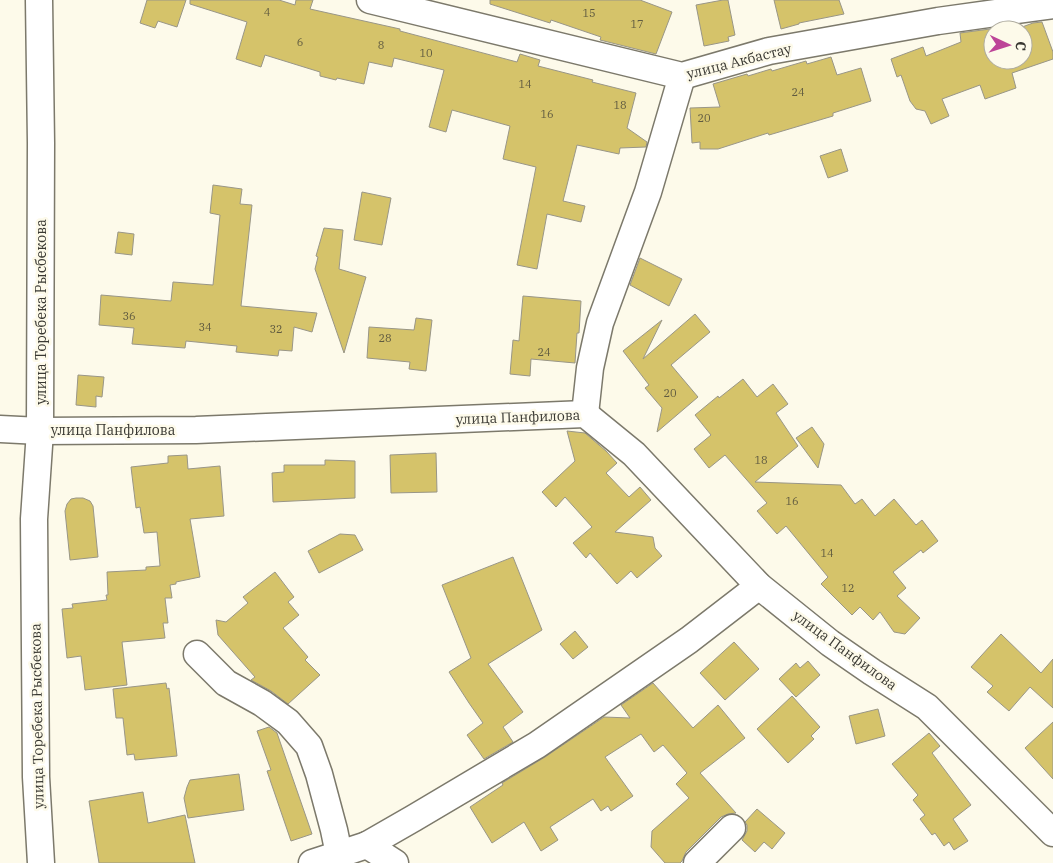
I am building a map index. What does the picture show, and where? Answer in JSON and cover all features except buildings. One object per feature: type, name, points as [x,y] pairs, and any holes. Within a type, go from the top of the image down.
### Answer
[{"type":"street","name":"улица Торебека Рысбекова","points":[[39,0],[41,143],[40,430],[34,519],[36,777],[42,863]]},
{"type":"street","name":"улица Акбастау","points":[[370,0],[682,76],[769,51],[938,22],[1053,5]]},
{"type":"street","points":[[585,414],[590,368],[600,323],[648,192],[682,76]]},
{"type":"street","name":"улица Панфилова","points":[[0,429],[196,430],[585,414],[634,454],[759,586],[830,643],[927,707],[1052,830]]},
{"type":"street","points":[[312,863],[367,845],[537,745],[690,640],[759,586]]},
{"type":"street","points":[[197,654],[226,683],[262,703],[288,722],[309,746],[319,774],[339,854]]},
{"type":"street","points":[[697,863],[732,828]]},
{"type":"street","points":[[367,845],[395,863]]}]
